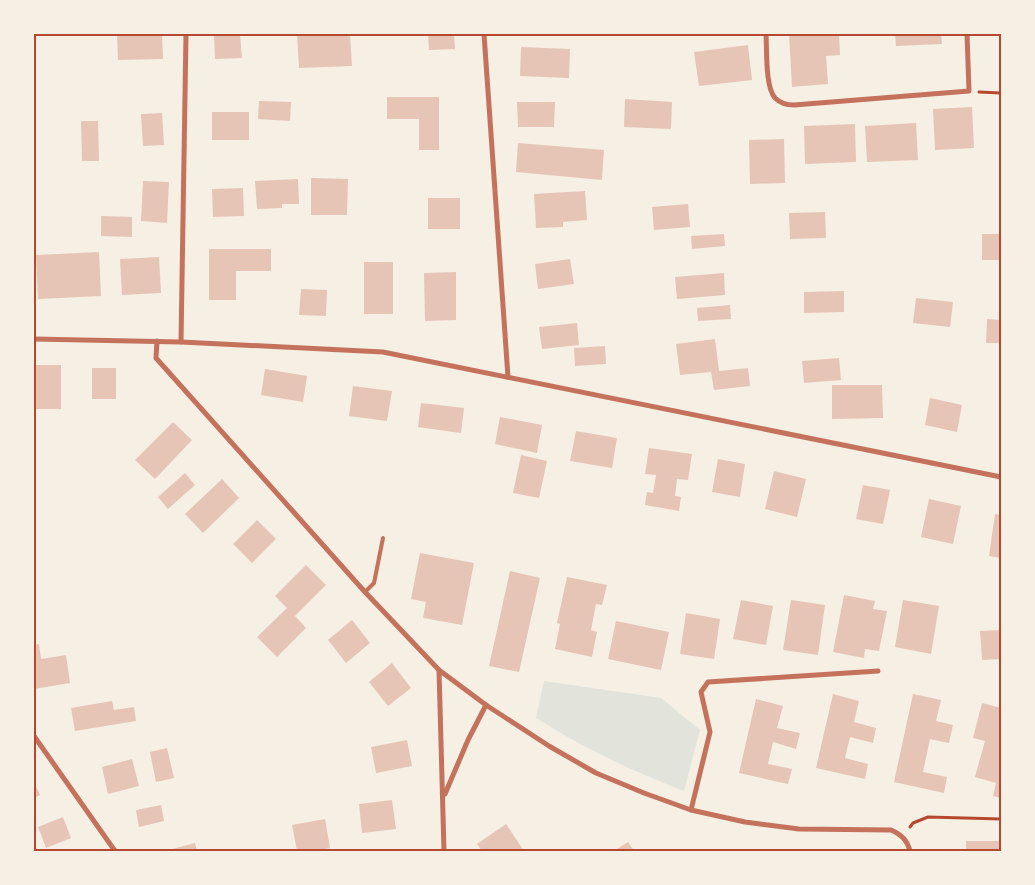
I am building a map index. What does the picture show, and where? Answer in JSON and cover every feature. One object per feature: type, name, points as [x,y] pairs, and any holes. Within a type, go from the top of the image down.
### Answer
[{"type":"street","points":[[181,342],[186,34]]},
{"type":"street","points":[[484,34],[508,378]]},
{"type":"street","points":[[766,34],[772,93],[776,99],[784,104],[794,106],[969,91],[967,34]]},
{"type":"street","points":[[34,339],[181,342],[383,352],[1001,477]]},
{"type":"street","points":[[157,342],[156,358],[365,592],[440,670],[486,705],[549,746],[596,772],[644,793],[691,810],[745,822],[799,829],[891,830],[902,835],[910,851]]},
{"type":"street","points":[[440,670],[444,851]]},
{"type":"street","points":[[691,810],[710,732],[701,692],[708,682],[878,670]]},
{"type":"street","points":[[444,796],[468,740],[486,705]]},
{"type":"street","points":[[34,736],[115,851]]},
{"type":"lane","points":[[365,592],[374,583],[383,538]]},
{"type":"path","points":[[969,91],[1001,93]]},
{"type":"path","points":[[902,835],[913,823],[928,817],[1001,819]]},
{"type":"shaded area","points":[[544,681],[661,698],[700,730],[684,791],[608,758],[536,718]]},
{"type":"building","points":[[117,34],[162,34],[163,59],[118,60]]},
{"type":"building","points":[[214,34],[240,34],[242,58],[215,59]]},
{"type":"building","points":[[297,34],[350,34],[352,66],[299,68]]},
{"type":"building","points":[[428,34],[454,34],[455,49],[429,50]]},
{"type":"building","points":[[789,34],[839,34],[840,55],[826,56],[828,84],[792,87]]},
{"type":"building","points":[[895,34],[941,34],[942,44],[896,46]]},
{"type":"building","points":[[748,45],[752,80],[699,86],[694,52]]},
{"type":"building","points":[[521,47],[570,49],[569,78],[520,76]]},
{"type":"building","points":[[387,97],[439,97],[439,150],[419,150],[419,119],[387,119]]},
{"type":"building","points":[[625,99],[672,102],[671,129],[624,127]]},
{"type":"building","points":[[259,101],[291,102],[290,121],[258,119]]},
{"type":"building","points":[[517,102],[555,102],[554,127],[518,127]]},
{"type":"building","points":[[972,107],[974,148],[935,150],[933,109]]},
{"type":"building","points":[[212,112],[249,112],[249,140],[212,140]]},
{"type":"building","points":[[162,113],[164,145],[143,146],[141,114]]},
{"type":"building","points":[[81,121],[98,121],[99,161],[82,161]]},
{"type":"building","points":[[916,123],[918,160],[867,162],[865,126]]},
{"type":"building","points":[[855,124],[856,162],[805,164],[804,126]]},
{"type":"building","points":[[784,139],[785,183],[750,184],[749,140]]},
{"type":"building","points":[[518,143],[604,150],[602,180],[516,172]]},
{"type":"building","points":[[311,178],[348,179],[347,215],[311,215]]},
{"type":"building","points":[[298,179],[299,204],[282,204],[282,208],[257,209],[255,181]]},
{"type":"building","points":[[143,181],[169,182],[167,223],[141,221]]},
{"type":"building","points":[[243,188],[244,216],[213,217],[212,189]]},
{"type":"building","points":[[585,191],[587,220],[563,222],[563,227],[536,228],[534,194]]},
{"type":"building","points":[[428,198],[460,198],[460,229],[428,229]]},
{"type":"building","points":[[688,204],[690,227],[654,230],[652,207]]},
{"type":"building","points":[[825,212],[826,238],[790,239],[789,213]]},
{"type":"building","points":[[101,216],[132,217],[132,237],[101,236]]},
{"type":"building","points":[[724,234],[725,246],[692,249],[691,236]]},
{"type":"building","points":[[982,234],[1001,234],[1001,260],[982,260]]},
{"type":"building","points":[[209,249],[271,249],[271,271],[236,271],[236,300],[209,300]]},
{"type":"building","points":[[99,252],[101,296],[38,299],[36,255]]},
{"type":"building","points":[[159,257],[161,293],[122,295],[120,259]]},
{"type":"building","points":[[570,259],[574,284],[538,289],[535,264]]},
{"type":"building","points":[[364,262],[393,262],[393,314],[364,314]]},
{"type":"building","points":[[456,272],[456,320],[425,321],[424,273]]},
{"type":"building","points":[[724,273],[725,295],[677,299],[675,277]]},
{"type":"building","points":[[301,289],[327,290],[326,316],[299,315]]},
{"type":"building","points":[[844,291],[844,312],[804,313],[804,292]]},
{"type":"building","points":[[916,298],[953,302],[950,327],[913,323]]},
{"type":"building","points":[[730,305],[731,319],[698,321],[697,308]]},
{"type":"building","points":[[987,319],[1001,320],[1001,343],[986,343]]},
{"type":"building","points":[[577,323],[579,345],[542,349],[539,327]]},
{"type":"building","points":[[715,339],[719,371],[748,368],[750,386],[714,390],[711,372],[680,375],[676,344]]},
{"type":"building","points":[[605,346],[606,364],[575,366],[574,348]]},
{"type":"building","points":[[839,358],[841,380],[804,383],[802,361]]},
{"type":"building","points":[[34,365],[61,365],[61,409],[34,409]]},
{"type":"building","points":[[92,368],[116,368],[116,399],[92,399]]},
{"type":"building","points":[[265,369],[307,376],[303,402],[261,395]]},
{"type":"building","points":[[832,385],[882,385],[883,418],[832,419]]},
{"type":"building","points":[[353,386],[392,391],[387,421],[349,416]]},
{"type":"building","points":[[930,398],[962,405],[957,432],[925,425]]},
{"type":"building","points":[[421,403],[464,408],[461,433],[418,427]]},
{"type":"building","points":[[500,417],[542,425],[537,453],[495,444]]},
{"type":"building","points":[[173,422],[192,440],[155,479],[135,460]]},
{"type":"building","points":[[576,431],[617,438],[612,468],[570,461]]},
{"type":"building","points":[[649,448],[692,454],[688,480],[677,479],[675,496],[681,497],[679,511],[645,505],[647,492],[653,493],[656,475],[645,474]]},
{"type":"building","points":[[521,455],[547,461],[539,498],[513,493]]},
{"type":"building","points":[[718,459],[745,464],[740,497],[712,492]]},
{"type":"building","points":[[774,471],[806,479],[797,517],[765,509]]},
{"type":"building","points":[[185,473],[195,485],[168,509],[158,497]]},
{"type":"building","points":[[222,479],[239,498],[203,533],[185,514]]},
{"type":"building","points":[[863,485],[890,490],[883,524],[856,519]]},
{"type":"building","points":[[929,499],[961,506],[953,544],[921,537]]},
{"type":"building","points":[[995,514],[1001,515],[1001,558],[989,556]]},
{"type":"building","points":[[257,520],[276,539],[252,563],[233,544]]},
{"type":"building","points":[[420,553],[474,563],[462,625],[423,618],[426,602],[411,599]]},
{"type":"building","points":[[306,565],[326,585],[295,616],[306,628],[277,657],[257,637],[287,608],[275,596]]},
{"type":"building","points":[[510,571],[540,578],[519,672],[489,666]]},
{"type":"building","points":[[567,577],[607,585],[602,605],[596,604],[591,630],[597,632],[592,657],[555,649],[560,624],[557,623]]},
{"type":"building","points":[[844,595],[875,601],[873,609],[887,611],[879,651],[865,649],[864,658],[833,652]]},
{"type":"building","points":[[741,600],[773,606],[766,645],[733,639]]},
{"type":"building","points":[[791,600],[825,605],[818,655],[783,650]]},
{"type":"building","points":[[903,600],[939,606],[931,654],[895,647]]},
{"type":"building","points":[[686,613],[720,619],[714,659],[680,654]]},
{"type":"building","points":[[352,620],[370,643],[346,663],[328,640]]},
{"type":"building","points":[[616,621],[669,632],[661,670],[608,659]]},
{"type":"building","points":[[1001,630],[1001,659],[982,660],[980,631]]},
{"type":"building","points":[[39,644],[41,659],[66,655],[70,683],[34,689],[34,645]]},
{"type":"building","points":[[392,663],[411,688],[388,706],[369,682]]},
{"type":"building","points":[[833,694],[859,701],[854,722],[876,728],[873,743],[850,737],[845,758],[868,764],[865,779],[816,768]]},
{"type":"building","points":[[913,694],[941,700],[936,721],[953,725],[949,743],[930,739],[923,772],[947,777],[944,793],[894,782]]},
{"type":"building","points":[[756,699],[783,706],[777,728],[800,733],[796,749],[773,742],[768,764],[792,769],[788,784],[739,773]]},
{"type":"building","points":[[112,701],[114,710],[134,707],[136,721],[75,731],[71,708]]},
{"type":"building","points":[[982,703],[1001,708],[1001,798],[993,796],[996,783],[975,777],[985,741],[973,738]]},
{"type":"building","points":[[407,740],[412,766],[376,773],[371,747]]},
{"type":"building","points":[[167,748],[174,778],[156,782],[150,752]]},
{"type":"building","points":[[132,759],[139,786],[108,794],[102,767]]},
{"type":"building","points":[[34,782],[40,795],[34,798]]},
{"type":"building","points":[[392,800],[396,829],[362,833],[359,804]]},
{"type":"building","points":[[161,805],[164,821],[139,827],[136,810]]},
{"type":"building","points":[[63,817],[71,838],[46,848],[38,827]]},
{"type":"building","points":[[325,819],[330,848],[314,851],[297,851],[292,825]]},
{"type":"building","points":[[506,824],[524,851],[482,851],[477,844]]},
{"type":"building","points":[[966,841],[1001,841],[1001,851],[966,851]]},
{"type":"building","points":[[628,842],[634,851],[614,851]]},
{"type":"building","points":[[195,843],[197,851],[165,851]]}]
